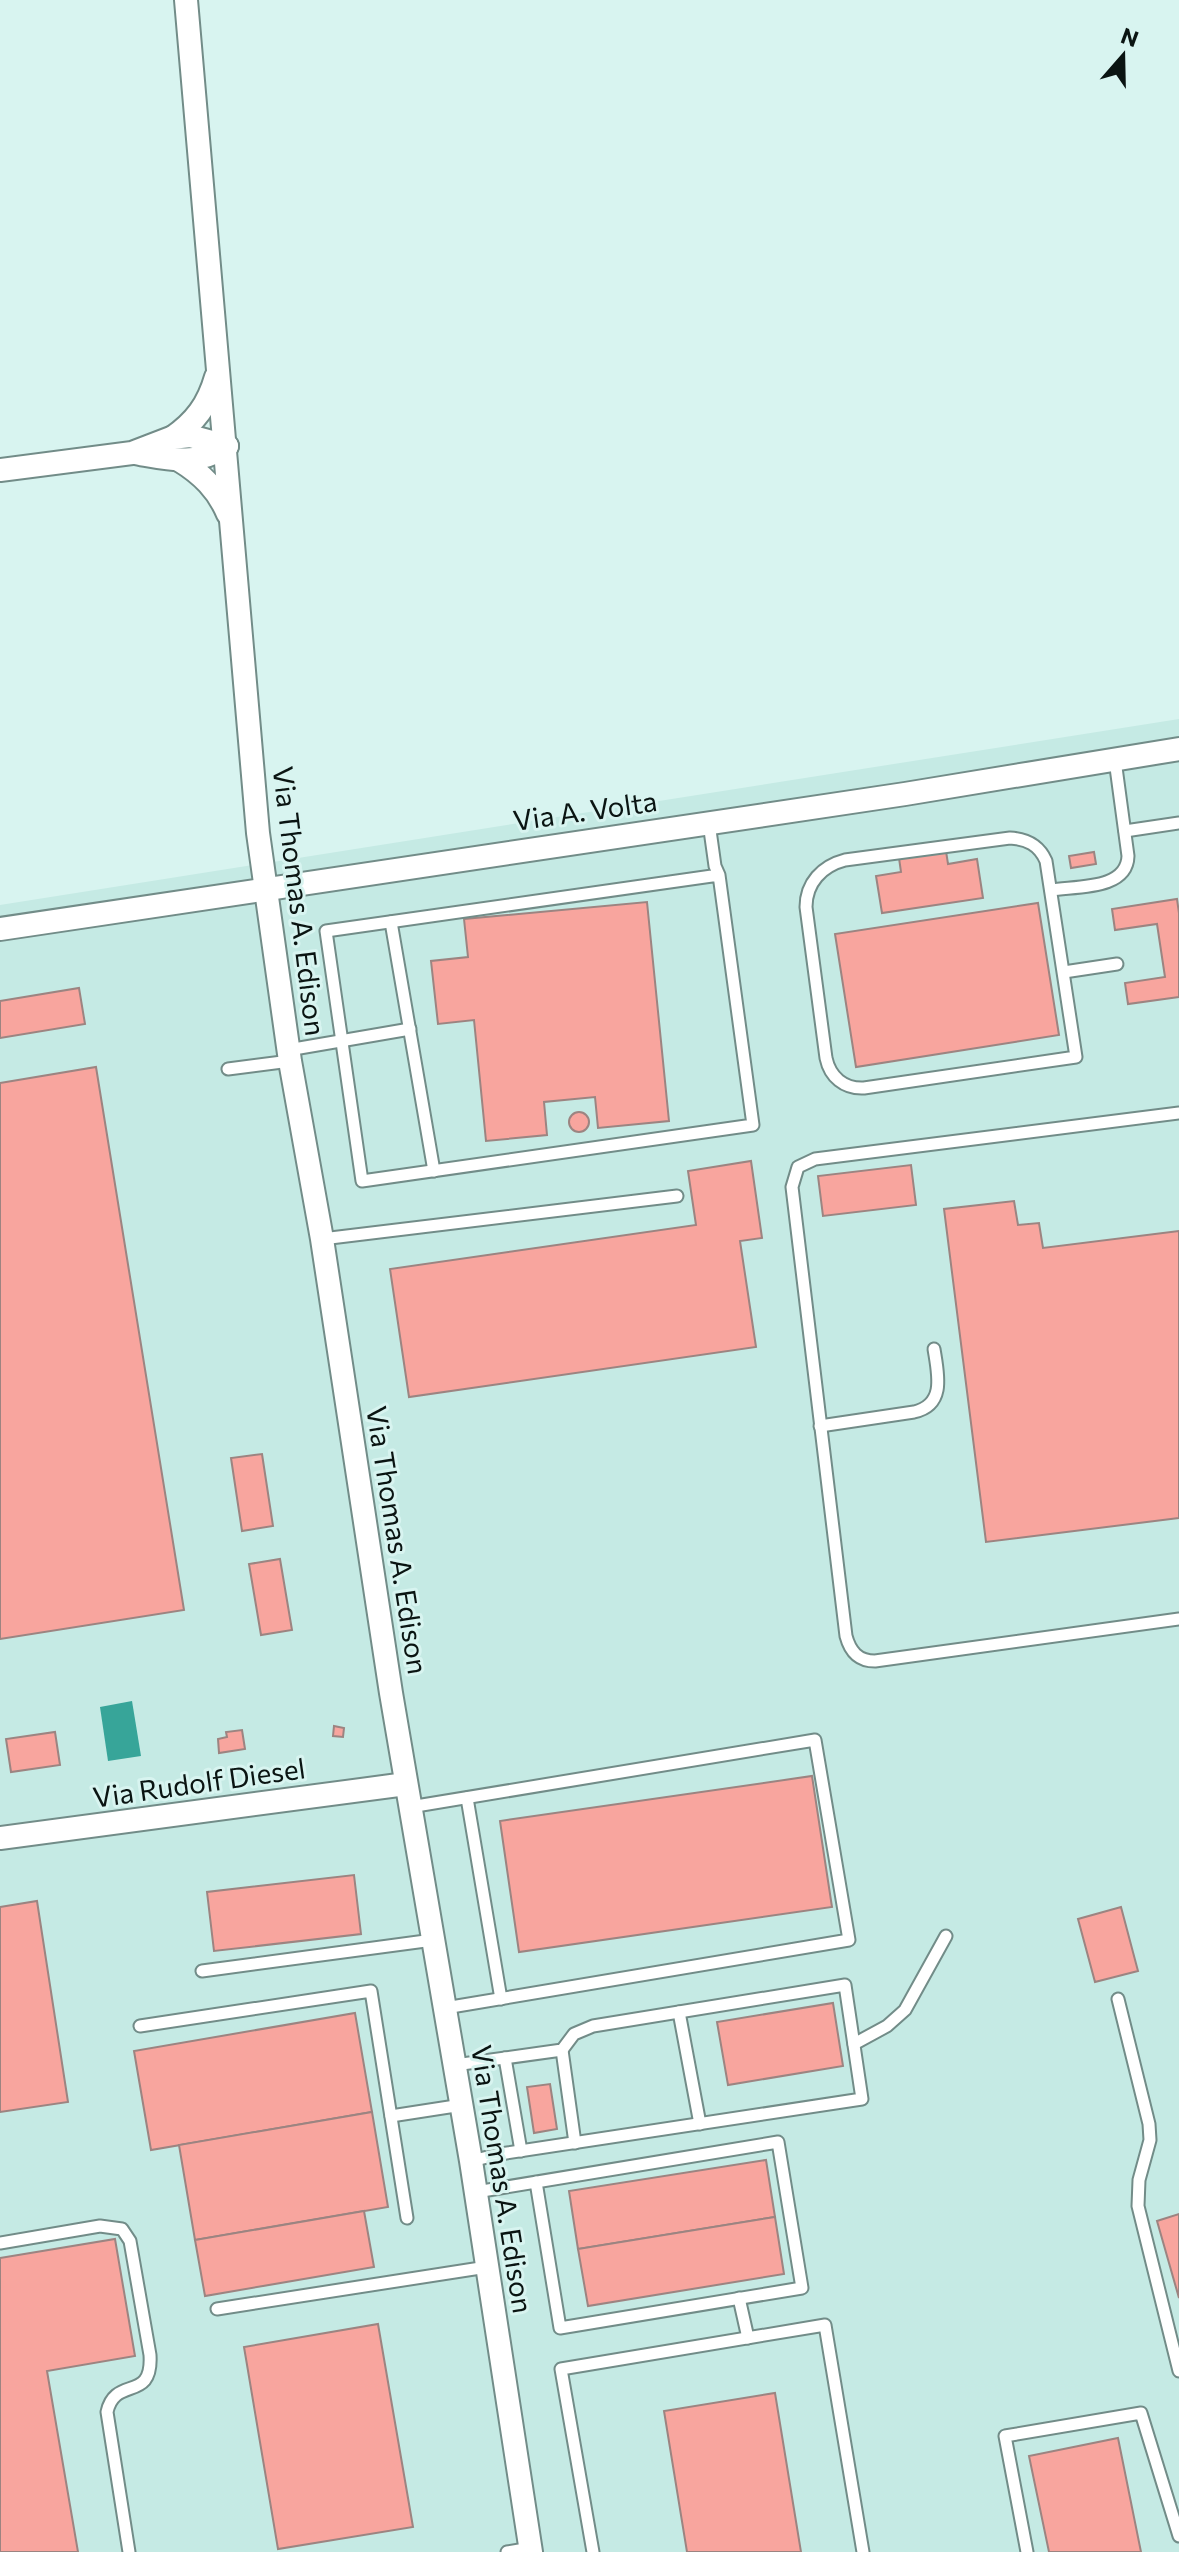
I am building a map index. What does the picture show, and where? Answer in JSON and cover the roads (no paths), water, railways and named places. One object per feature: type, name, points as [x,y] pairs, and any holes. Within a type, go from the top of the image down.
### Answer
[{"type":"street","name":"Via Thomas A. Edison","points":[[186,0],[227,446],[255,804],[265,888],[289,1056],[322,1239],[406,1784],[462,2105],[531,2550]]},
{"type":"street","points":[[0,470],[132,453],[171,438],[188,427],[201,413],[213,386],[217,356]]},
{"type":"street","points":[[171,438],[190,436],[227,446]]},
{"type":"street","points":[[132,453],[179,460],[204,458],[227,446]]},
{"type":"street","points":[[179,460],[193,468],[216,491],[234,534]]},
{"type":"street","name":"Via A. Volta","points":[[0,929],[905,794],[1179,749]]},
{"type":"street","name":"Via Rudolf Diesel","points":[[0,1838],[406,1784]]},
{"type":"lane","points":[[1051,890],[1109,882],[1120,877],[1128,862],[1115,760]]},
{"type":"lane","points":[[708,822],[719,875],[753,1125],[362,1181],[326,931],[719,875]]},
{"type":"lane","points":[[1125,831],[1179,823]]},
{"type":"lane","points":[[1016,838],[1029,841],[1043,854],[1051,890],[1076,1057],[855,1088],[837,1080],[827,1064],[806,907],[808,890],[824,869],[845,860],[1016,838]]},
{"type":"lane","points":[[391,922],[434,1171]]},
{"type":"lane","points":[[1064,972],[1117,964]]},
{"type":"lane","points":[[228,1069],[341,1041],[410,1029]]},
{"type":"lane","points":[[1179,1113],[815,1159],[798,1167],[792,1187],[846,1636],[852,1650],[862,1659],[875,1661],[1179,1619]]},
{"type":"lane","points":[[322,1239],[677,1196]]},
{"type":"lane","points":[[820,1426],[914,1412],[928,1407],[934,1401],[939,1386],[934,1349]]},
{"type":"lane","points":[[410,1807],[815,1740],[849,1940],[445,2008]]},
{"type":"lane","points":[[467,1798],[501,1999]]},
{"type":"lane","points":[[854,2044],[887,2026],[905,2010],[919,1990],[946,1936]]},
{"type":"lane","points":[[202,1971],[433,1940]]},
{"type":"lane","points":[[471,2161],[862,2099],[845,1985],[584,2029],[574,2034],[562,2050],[575,2143]]},
{"type":"lane","points":[[140,2026],[371,1991],[407,2218]]},
{"type":"lane","points":[[1118,1999],[1149,2124],[1150,2140],[1139,2180],[1140,2215],[1179,2371]]},
{"type":"lane","points":[[679,2012],[700,2124]]},
{"type":"lane","points":[[455,2065],[562,2050]]},
{"type":"lane","points":[[505,2058],[521,2151]]},
{"type":"lane","points":[[391,2116],[462,2105]]},
{"type":"lane","points":[[476,2192],[536,2182],[778,2142],[802,2288],[560,2328],[536,2182]]},
{"type":"lane","points":[[0,2243],[100,2226],[122,2229],[130,2241],[150,2355],[149,2372],[142,2383],[116,2394],[107,2412],[129,2552]]},
{"type":"lane","points":[[217,2309],[487,2267]]},
{"type":"lane","points":[[739,2298],[748,2338]]},
{"type":"lane","points":[[593,2552],[561,2369],[825,2325],[863,2552]]},
{"type":"lane","points":[[1027,2552],[1005,2436],[1141,2413],[1179,2536]]},
{"type":"lane","points":[[507,2552],[531,2550]]}]
